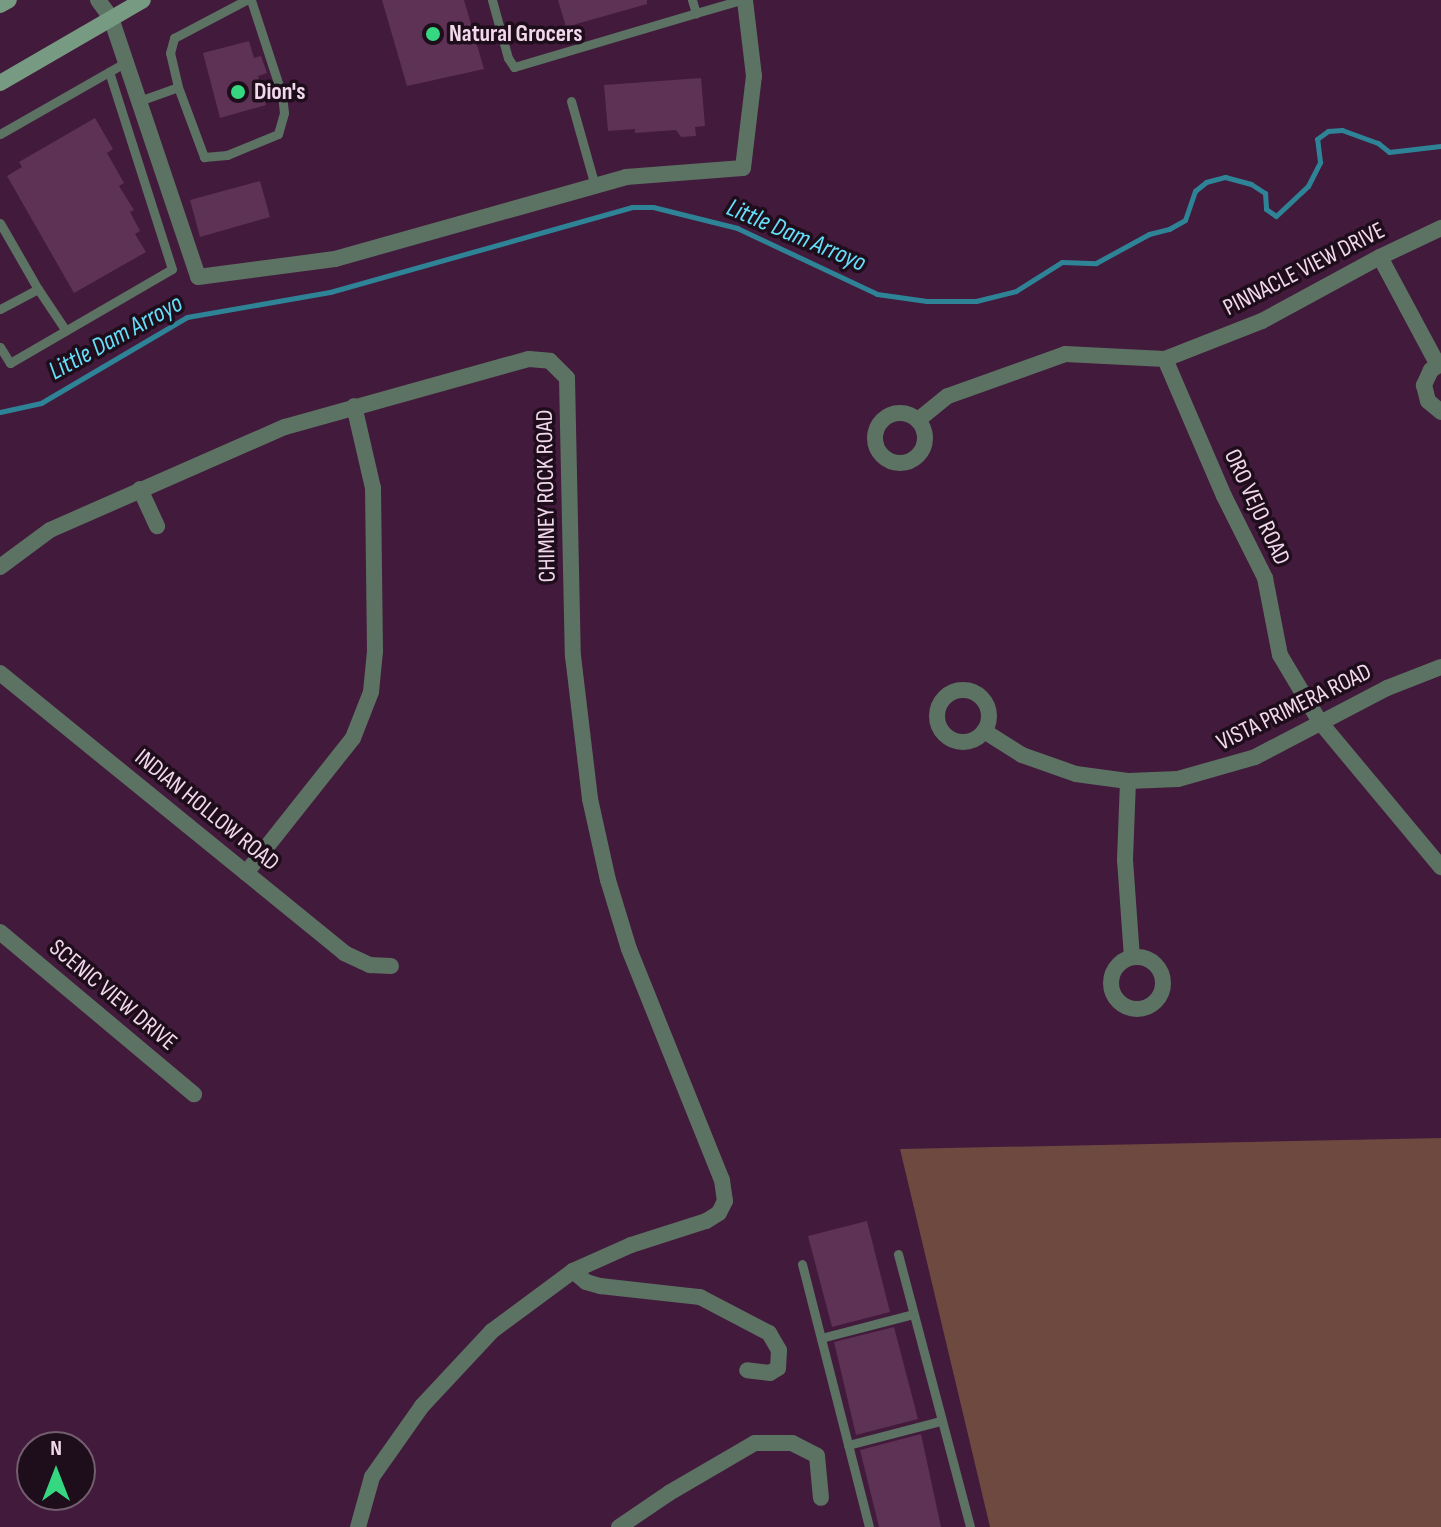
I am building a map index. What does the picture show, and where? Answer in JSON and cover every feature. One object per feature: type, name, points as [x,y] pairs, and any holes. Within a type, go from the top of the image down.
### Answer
[{"type":"main road","points":[[0,5],[9,0]]},
{"type":"main road","points":[[0,83],[143,0]]},
{"type":"street","points":[[98,0],[111,18],[198,277],[335,259],[626,177],[743,168],[754,76],[743,0]]},
{"type":"street","name":"PINNACLE VIEW DRIVE","points":[[918,420],[948,396],[1065,354],[1165,359],[1262,321],[1441,228]]},
{"type":"street","points":[[1380,257],[1440,364],[1427,377],[1425,393],[1433,408],[1441,412]]},
{"type":"street","name":"CHIMNEY ROCK ROAD","points":[[0,567],[38,536],[268,433],[354,406],[529,359],[550,361],[567,378],[573,645],[590,799],[624,932],[722,1180],[723,1208],[706,1221],[631,1245],[573,1271]]},
{"type":"street","name":"ORO VEJO ROAD","points":[[1165,359],[1224,496],[1265,578],[1280,655],[1320,722],[1441,867]]},
{"type":"street","points":[[246,873],[347,747],[364,716],[371,692],[375,651],[373,488],[354,406]]},
{"type":"street","points":[[140,489],[157,526]]},
{"type":"street","name":"VISTA PRIMERA ROAD","points":[[984,731],[1009,748],[1048,766],[1090,777],[1128,781],[1178,779],[1225,768],[1269,751],[1387,688],[1441,667]]},
{"type":"street","name":"INDIAN HOLLOW ROAD","points":[[0,673],[352,958],[370,965],[391,966]]},
{"type":"street","points":[[1128,781],[1125,860],[1132,957]]},
{"type":"street","name":"SCENIC VIEW DRIVE","points":[[0,932],[194,1094]]},
{"type":"street","points":[[358,1527],[372,1477],[422,1406],[492,1331],[573,1271],[586,1282],[600,1286],[700,1297],[769,1333],[779,1350],[778,1368],[770,1373],[747,1370]]},
{"type":"street","points":[[619,1527],[669,1493],[755,1443],[792,1443],[817,1456],[821,1498]]},
{"type":"lane","points":[[248,0],[282,95],[284,113],[278,134],[227,155],[204,157],[178,87],[170,53],[174,38],[248,0]]},
{"type":"lane","points":[[492,0],[508,58],[514,67],[743,0]]},
{"type":"lane","points":[[692,0],[696,13]]},
{"type":"lane","points":[[0,134],[126,62]]},
{"type":"lane","points":[[0,347],[10,363],[172,269],[109,72]]},
{"type":"lane","points":[[139,101],[178,87]]},
{"type":"lane","points":[[571,101],[595,186]]},
{"type":"lane","points":[[0,223],[66,331]]},
{"type":"lane","points":[[0,309],[38,289]]},
{"type":"lane","points":[[898,1254],[970,1527]]},
{"type":"lane","points":[[802,1264],[869,1527]]},
{"type":"lane","points":[[821,1338],[913,1314]]},
{"type":"lane","points":[[848,1445],[941,1421]]},
{"type":"shaded area","points":[[1441,1138],[1441,1527],[990,1527],[900,1149]]},
{"type":"building","name":"Natural Grocers","points":[[382,0],[464,0],[484,69],[407,86]]},
{"type":"building","points":[[558,0],[647,0],[647,4],[566,27]]},
{"type":"building","name":"Dion's","points":[[249,41],[254,58],[261,56],[267,73],[258,76],[266,105],[220,118],[203,53]]},
{"type":"building","points":[[701,78],[705,126],[695,127],[696,136],[681,137],[676,130],[608,131],[604,85]]},
{"type":"building","points":[[95,118],[113,149],[107,153],[124,183],[119,186],[134,210],[130,212],[140,231],[135,234],[146,252],[74,293],[7,176],[22,167],[19,162]]},
{"type":"building","points":[[260,181],[270,217],[200,237],[190,200]]},
{"type":"building","points":[[867,1221],[890,1312],[832,1327],[808,1236]]},
{"type":"building","points":[[894,1327],[918,1419],[856,1435],[834,1342]]},
{"type":"building","points":[[921,1434],[941,1527],[879,1527],[860,1450]]},
{"type":"waterway","name":"Little Dam Arroyo","points":[[0,412],[41,403],[187,317],[330,292],[632,207],[653,207],[737,228],[877,294],[927,301],[976,301],[1016,291],[1062,262],[1096,263],[1149,234],[1169,229],[1185,220],[1195,191],[1206,182],[1225,177],[1251,184],[1265,193],[1266,209],[1276,216],[1308,186],[1320,162],[1317,139],[1328,131],[1342,130],[1378,143],[1389,152],[1441,146]]},
{"type":"place","name":"Natural Grocers","points":[[433,34]]},
{"type":"place","name":"Dion's","points":[[238,92]]}]
